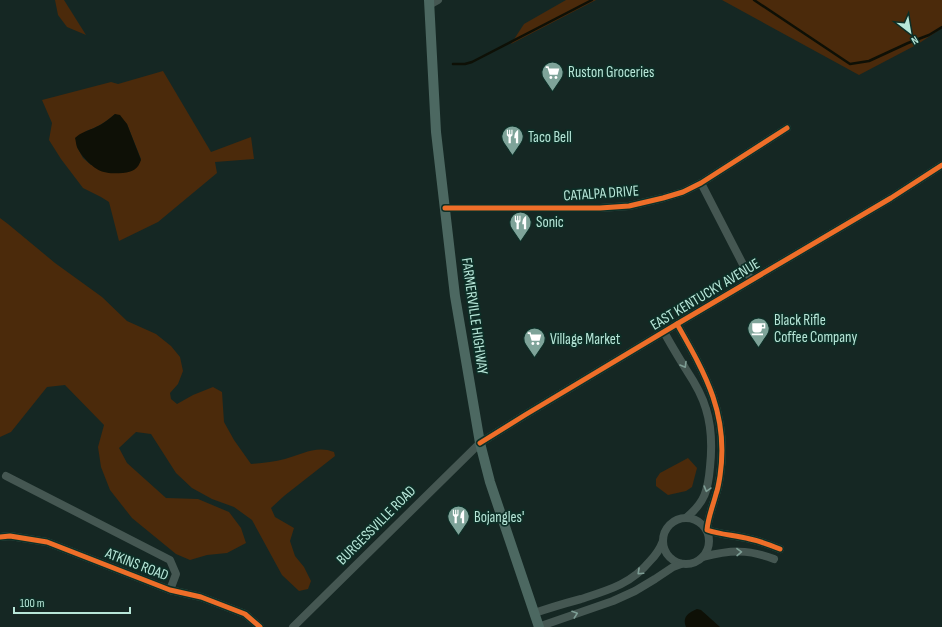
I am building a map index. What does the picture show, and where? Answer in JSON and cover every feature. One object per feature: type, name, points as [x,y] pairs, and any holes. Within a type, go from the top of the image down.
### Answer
[{"type":"main road","name":"FARMERVILLE HIGHWAY","points":[[432,2],[436,132],[455,296],[480,443],[490,482],[539,627]]},
{"type":"street","name":"CATALPA DRIVE","points":[[445,208],[600,208],[629,206],[683,192],[700,183],[787,128]]},
{"type":"street","name":"EAST KENTUCKY AVENUE","points":[[480,443],[677,324],[891,198],[942,165]]},
{"type":"street","points":[[700,183],[751,280]]},
{"type":"street","points":[[677,324],[699,363],[709,386],[716,407],[721,430],[722,449],[720,478],[707,524],[710,546],[703,558]]},
{"type":"street","points":[[664,332],[702,397],[707,409],[711,430],[712,445],[708,487],[700,505],[687,517]]},
{"type":"street","points":[[711,430],[721,430]]},
{"type":"street","name":"BURGESSVILLE ROAD","points":[[293,627],[480,443]]},
{"type":"street","points":[[6,476],[170,560],[176,574],[170,590]]},
{"type":"street","points":[[534,613],[609,590],[629,581],[648,564],[660,549],[664,533],[668,527],[680,518],[694,518],[707,530],[751,539],[780,549]]},
{"type":"street","name":"ATKINS ROAD","points":[[0,537],[10,536],[47,542],[170,590],[201,597],[245,614],[260,627]]},
{"type":"street","points":[[663,541],[664,549],[668,556],[681,564]]},
{"type":"street","points":[[539,627],[635,591],[647,585],[673,567],[681,564],[697,562],[703,558],[723,553],[751,552],[774,559]]},
{"type":"street","points":[[629,581],[635,591]]},
{"type":"shaded area","points":[[55,0],[64,0],[86,35],[67,27],[58,15]]},
{"type":"shaded area","points":[[566,0],[596,0],[511,44],[524,24]]},
{"type":"shaded area","points":[[722,0],[942,0],[942,28],[918,44],[859,75]]},
{"type":"shaded area","points":[[163,71],[211,152],[251,137],[254,159],[215,162],[217,173],[158,222],[119,241],[109,202],[83,188],[49,140],[52,123],[42,100],[111,82],[118,84]],"holes":[[[115,114],[127,124],[141,159],[91,165],[83,158],[77,147],[86,131],[102,124]]]},
{"type":"shaded area","points":[[115,114],[120,115],[127,124],[141,160],[137,168],[127,173],[106,173],[96,169],[79,151],[76,145],[75,138],[77,136],[108,120]]},
{"type":"shaded area","points":[[0,218],[55,263],[102,297],[127,321],[156,334],[171,346],[180,357],[183,371],[178,384],[170,393],[171,399],[177,404],[193,395],[213,387],[222,392],[224,422],[234,440],[251,464],[281,460],[322,449],[334,452],[335,456],[271,508],[275,517],[294,528],[290,541],[295,556],[304,567],[311,581],[308,589],[299,591],[282,575],[252,520],[234,507],[212,499],[192,488],[176,473],[151,434],[136,432],[119,448],[127,463],[166,498],[198,499],[229,512],[241,528],[246,543],[227,553],[207,555],[190,560],[176,554],[132,518],[110,490],[101,467],[98,447],[104,425],[65,385],[47,387],[11,432],[0,437]]},
{"type":"shaded area","points":[[688,458],[697,468],[692,487],[686,491],[668,495],[656,486],[656,479],[660,473]]},
{"type":"shaded area","points":[[697,609],[701,610],[720,627],[686,627],[685,618]]},
{"type":"waterway","points":[[453,64],[465,64],[472,62],[592,0]]},
{"type":"waterway","points":[[754,0],[850,64],[869,61],[929,35],[942,27]]},
{"type":"cycle path","points":[[445,208],[600,208],[629,206],[683,192],[701,183],[787,128]]},
{"type":"cycle path","points":[[480,443],[677,324],[891,198],[942,165]]},
{"type":"cycle path","points":[[677,324],[706,378],[713,396],[721,434],[722,454],[720,476],[707,530],[754,540],[780,549]]},
{"type":"cycle path","points":[[0,537],[10,536],[47,542],[170,590],[201,597],[245,614],[260,627]]},
{"type":"place","name":"Ruston Groceries","points":[[553,92]]},
{"type":"place","name":"Taco Bell","points":[[513,156]]},
{"type":"place","name":"Sonic","points":[[521,242]]},
{"type":"place","name":"Black Rifle Coffee Company","points":[[759,348]]},
{"type":"place","name":"Village Market","points":[[535,358]]},
{"type":"place","name":"Bojangles'","points":[[458,536]]}]
